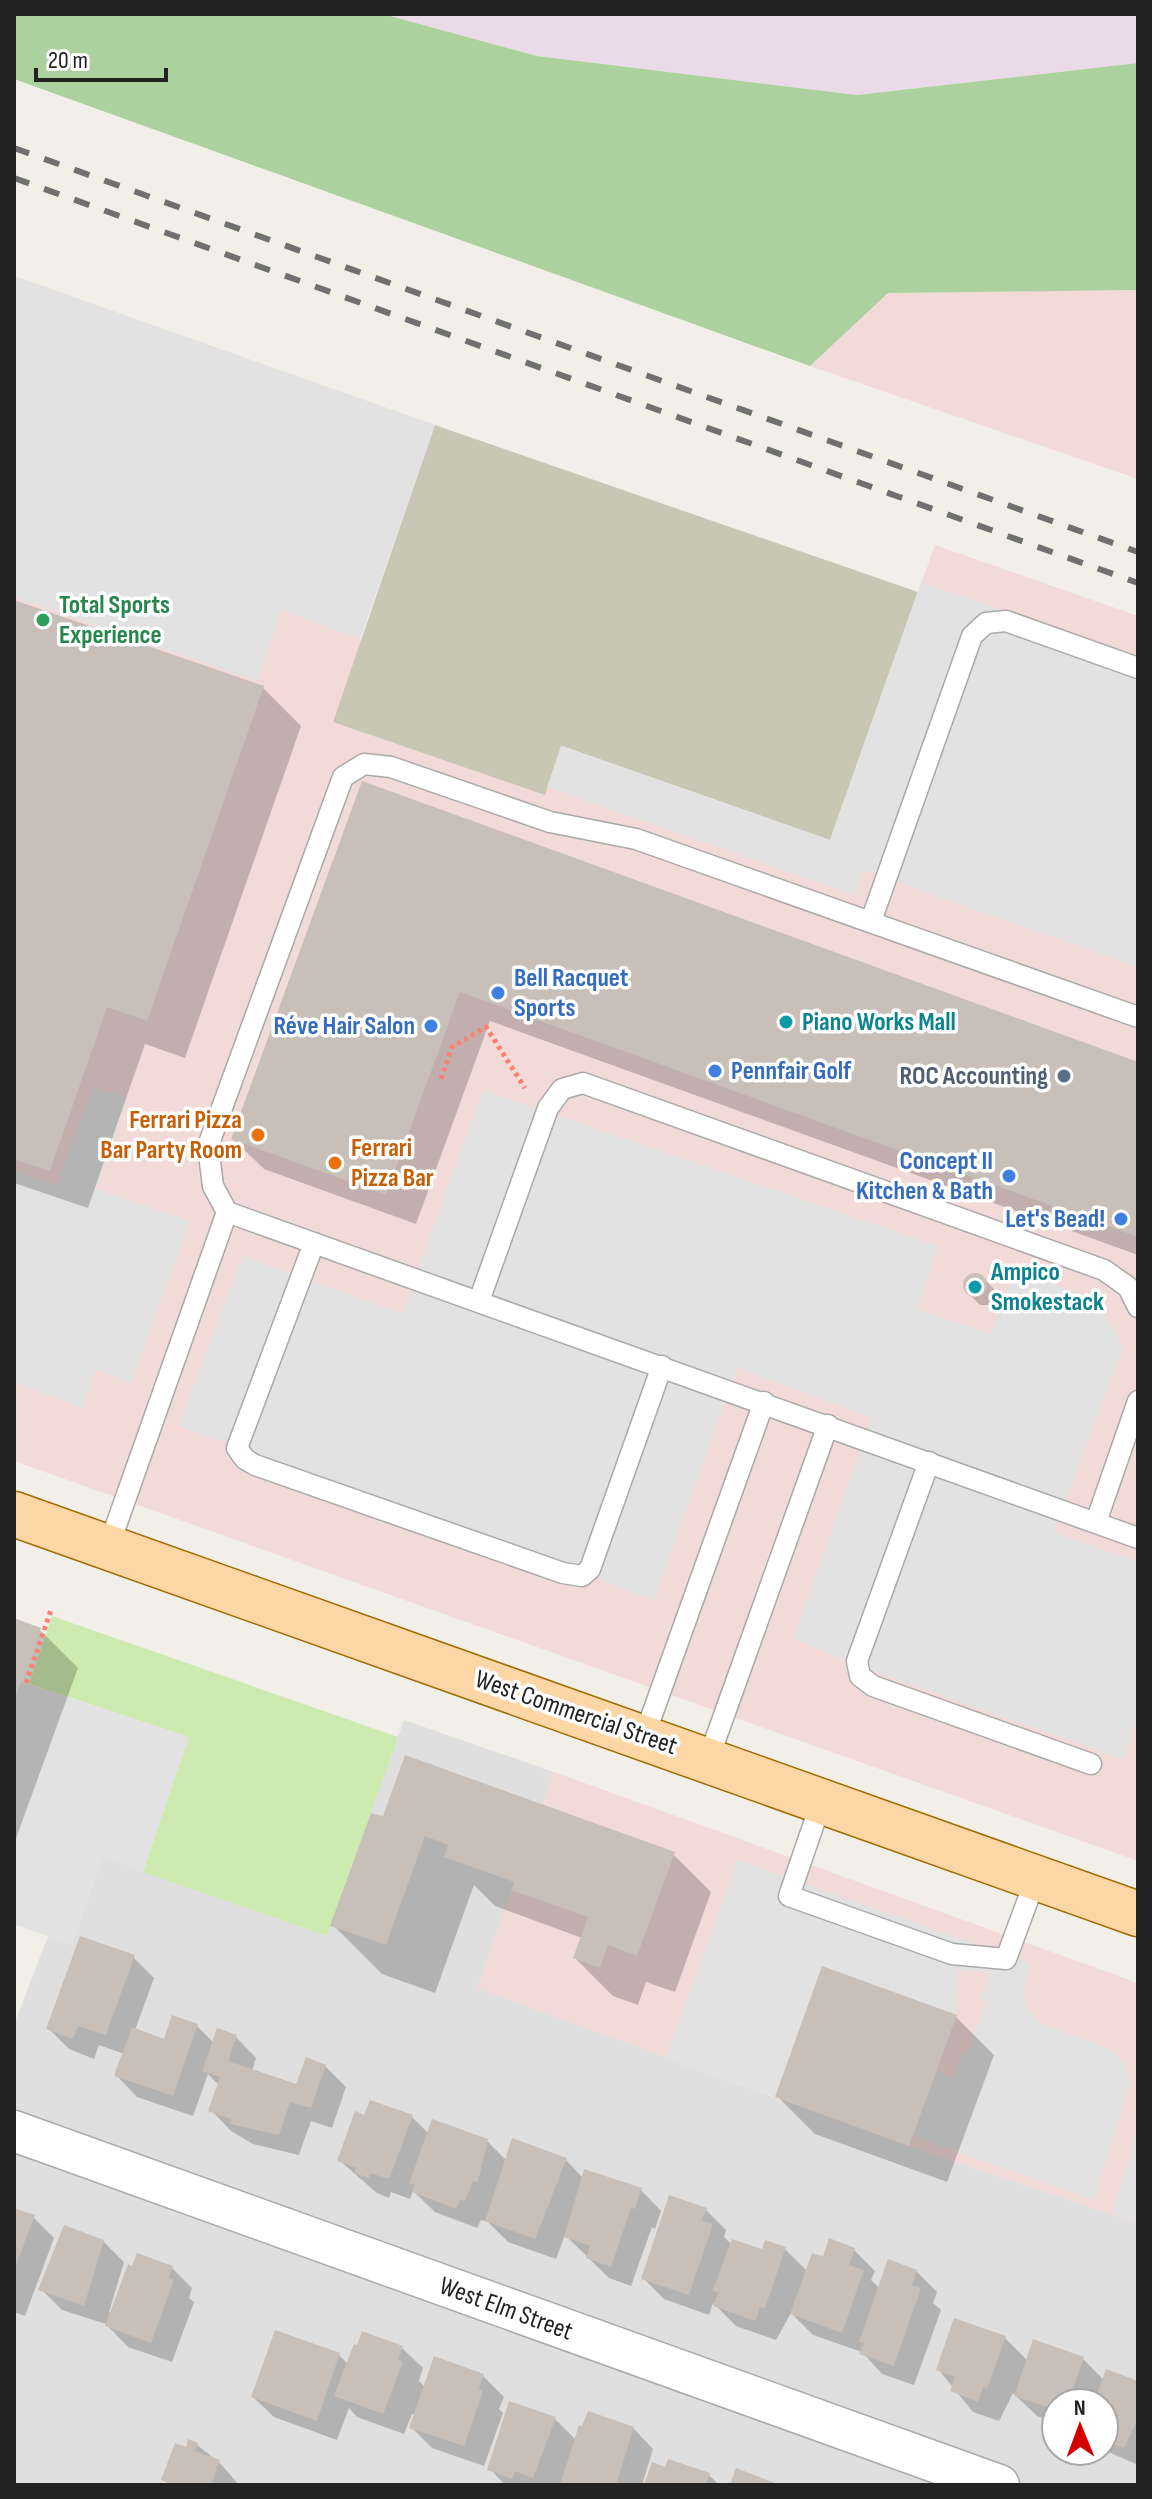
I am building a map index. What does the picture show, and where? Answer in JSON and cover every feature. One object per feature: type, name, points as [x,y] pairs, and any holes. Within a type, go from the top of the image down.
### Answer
[{"type":"main road","name":"West Commercial Street","points":[[14,1514],[1138,1914]]},
{"type":"street","name":"West Elm Street","points":[[14,2131],[999,2485]]},
{"type":"lane","points":[[871,921],[972,636],[986,623],[1006,621],[1138,668]]},
{"type":"lane","points":[[1138,1017],[636,839],[550,822],[391,767],[364,764],[343,777],[208,1146],[213,1186],[227,1212],[1138,1538]]},
{"type":"lane","points":[[479,1301],[544,1119],[562,1089],[583,1083],[1104,1270],[1128,1287],[1138,1307]]},
{"type":"lane","points":[[108,1548],[227,1212]]},
{"type":"lane","points":[[314,1243],[237,1448],[245,1459],[255,1465],[297,1480],[563,1573],[582,1576],[590,1569],[662,1366]]},
{"type":"lane","points":[[1096,1522],[1138,1401]]},
{"type":"lane","points":[[644,1737],[764,1402]]},
{"type":"lane","points":[[708,1760],[828,1425]]},
{"type":"lane","points":[[929,1462],[857,1661],[860,1676],[873,1686],[1091,1764]]},
{"type":"lane","points":[[822,1800],[789,1896],[952,1954],[1006,1959],[1036,1878]]},
{"type":"path","points":[[441,1079],[452,1047],[486,1027],[544,1119]]},
{"type":"path","points":[[26,1683],[51,1610]]},
{"type":"shaded area","points":[[383,14],[1138,14],[1138,63],[857,95],[537,56]]},
{"type":"shaded area","name":"Piano Works Mall","points":[[14,276],[435,425],[360,639],[545,795],[547,787],[830,840],[935,545],[1138,616],[1138,1861],[14,1461]]},
{"type":"shaded area","points":[[14,276],[435,425],[360,639],[282,610],[257,681],[14,597]]},
{"type":"shaded area","points":[[1138,290],[1138,479],[810,366],[888,293]]},
{"type":"shaded area","points":[[435,425],[918,592],[830,840],[562,746],[545,795],[333,722]]},
{"type":"shaded area","points":[[921,582],[1138,658],[1138,967],[863,870],[854,895],[547,787],[561,746],[830,840]]},
{"type":"shaded area","points":[[92,1087],[128,1098],[96,1189],[190,1221],[131,1383],[96,1370],[82,1408],[14,1382],[14,1170],[57,1185]]},
{"type":"shaded area","points":[[483,1090],[938,1246],[917,1309],[991,1334],[1015,1271],[1096,1299],[1123,1347],[1054,1532],[1138,1562],[1138,1716],[1123,1759],[878,1673],[793,1639],[872,1418],[737,1368],[654,1600],[611,1585],[567,1562],[178,1426],[243,1256],[402,1314]]},
{"type":"shaded area","points":[[21,1682],[189,1737],[143,1872],[102,1857],[72,1945],[14,1924],[14,1701]]},
{"type":"shaded area","points":[[404,1720],[554,1772],[543,1805],[666,2058],[909,2146],[1138,2223],[1138,2485],[14,2485],[14,2025],[48,1936],[72,1944],[102,1857],[327,1936]]},
{"type":"shaded area","points":[[554,1772],[1138,1983],[1138,2223],[909,2146],[477,1988]]},
{"type":"shaded area","points":[[738,1860],[1030,1963],[1023,1995],[1027,2008],[1039,2022],[1114,2051],[1125,2065],[1130,2083],[1094,2200],[913,2136],[936,2071],[954,2077],[963,2051],[968,2052],[986,2002],[980,2000],[990,1973],[958,1970],[957,2015],[822,1966],[775,2097],[666,2058]]},
{"type":"shaded area","points":[[1138,2129],[1138,2223],[1112,2213]]},
{"type":"green space","points":[[14,14],[383,14],[537,56],[857,95],[1138,63],[1138,290],[888,293],[810,366],[14,79]]},
{"type":"green space","points":[[52,1616],[398,1737],[327,1936],[143,1872],[188,1737],[29,1684]]},
{"type":"building","points":[[14,600],[264,686],[147,1021],[107,1007],[50,1171],[14,1159]]},
{"type":"building","name":"Piano Works Mall","points":[[362,781],[1138,1062],[1138,1237],[460,992],[386,1195],[231,1139]]},
{"type":"building","name":"Ampico Smokestack","points":[[975,1273],[986,1280],[987,1285],[980,1296],[975,1297],[964,1290],[963,1285],[970,1274]]},
{"type":"building","points":[[14,1618],[41,1628],[14,1700]]},
{"type":"building","points":[[405,1755],[675,1852],[637,1956],[608,1945],[600,1968],[573,1958],[588,1917],[511,1890],[514,1882],[444,1857],[448,1845],[425,1836],[386,1945],[330,1926],[371,1813],[383,1816]]},
{"type":"building","points":[[80,1936],[135,1955],[106,2035],[78,2026],[73,2039],[46,2029]]},
{"type":"building","points":[[822,1966],[957,2015],[909,2146],[775,2097]]},
{"type":"building","points":[[172,2015],[198,2024],[173,2096],[114,2076],[132,2027],[164,2039]]},
{"type":"building","points":[[217,2028],[237,2035],[228,2061],[296,2084],[306,2057],[326,2065],[311,2108],[290,2102],[279,2135],[230,2124],[231,2119],[208,2111],[220,2077],[202,2071]]},
{"type":"building","points":[[370,2100],[413,2115],[389,2179],[370,2173],[369,2178],[354,2173],[356,2168],[337,2161],[355,2111],[364,2115]]},
{"type":"building","points":[[432,2119],[488,2139],[478,2182],[473,2181],[465,2201],[460,2200],[456,2209],[412,2192],[415,2185],[409,2183]]},
{"type":"building","points":[[512,2138],[567,2158],[535,2239],[485,2221]]},
{"type":"building","points":[[584,2169],[642,2188],[635,2209],[631,2208],[611,2267],[586,2258],[590,2246],[564,2237]]},
{"type":"building","points":[[669,2195],[707,2208],[702,2220],[713,2224],[689,2295],[641,2279]]},
{"type":"building","points":[[14,2208],[35,2215],[14,2270]]},
{"type":"building","points":[[64,2225],[104,2240],[84,2306],[38,2290]]},
{"type":"building","points":[[829,2238],[855,2248],[849,2265],[864,2270],[842,2333],[790,2314],[812,2253],[823,2256]]},
{"type":"building","points":[[732,2239],[762,2249],[765,2240],[786,2247],[765,2308],[760,2307],[755,2321],[713,2306],[718,2293],[713,2290]]},
{"type":"building","points":[[137,2253],[173,2266],[169,2278],[174,2280],[151,2343],[105,2326],[128,2264],[132,2266]]},
{"type":"building","points":[[888,2259],[917,2270],[912,2285],[921,2288],[894,2366],[859,2354],[864,2343],[859,2342]]},
{"type":"building","points":[[954,2318],[1006,2336],[987,2389],[983,2387],[978,2402],[950,2391],[955,2377],[936,2370]]},
{"type":"building","points":[[275,2330],[340,2353],[317,2421],[251,2397]]},
{"type":"building","points":[[362,2331],[403,2346],[398,2360],[403,2362],[383,2414],[334,2396]]},
{"type":"building","points":[[1033,2339],[1084,2357],[1074,2387],[1040,2387],[1040,2405],[1014,2396]]},
{"type":"building","points":[[434,2356],[484,2374],[479,2389],[483,2391],[464,2446],[409,2428]]},
{"type":"building","points":[[1106,2369],[1138,2381],[1138,2419],[1124,2448],[1120,2447],[1120,2387],[1100,2387]]},
{"type":"building","points":[[509,2401],[556,2417],[533,2478],[515,2471],[512,2479],[487,2470]]},
{"type":"building","points":[[588,2411],[634,2427],[616,2485],[560,2485],[579,2425],[582,2426]]},
{"type":"building","points":[[188,2439],[198,2443],[195,2451],[220,2460],[211,2485],[176,2485],[161,2480],[175,2443],[186,2447]]},
{"type":"building","points":[[668,2459],[710,2473],[706,2485],[644,2485],[652,2462],[665,2467]]},
{"type":"building","points":[[736,2468],[780,2485],[730,2485]]},
{"type":"railway","points":[[14,148],[1138,552]]},
{"type":"railway","points":[[14,178],[1138,583]]},
{"type":"place","name":"Total Sports Experience","points":[[43,620]]},
{"type":"place","name":"Bell Racquet Sports","points":[[498,993]]},
{"type":"place","name":"Piano Works Mall","points":[[786,1022]]},
{"type":"place","name":"Réve Hair Salon","points":[[431,1026]]},
{"type":"place","name":"Pennfair Golf","points":[[715,1071]]},
{"type":"place","name":"ROC Accounting","points":[[1064,1076]]},
{"type":"place","name":"Ferrari Pizza Bar Party Room","points":[[258,1135]]},
{"type":"place","name":"Ferrari Pizza Bar","points":[[335,1163]]},
{"type":"place","name":"Concept II Kitchen & Bath","points":[[1009,1176]]},
{"type":"place","name":"Let's Bead!","points":[[1121,1219]]},
{"type":"place","name":"Ampico Smokestack","points":[[975,1287]]}]
